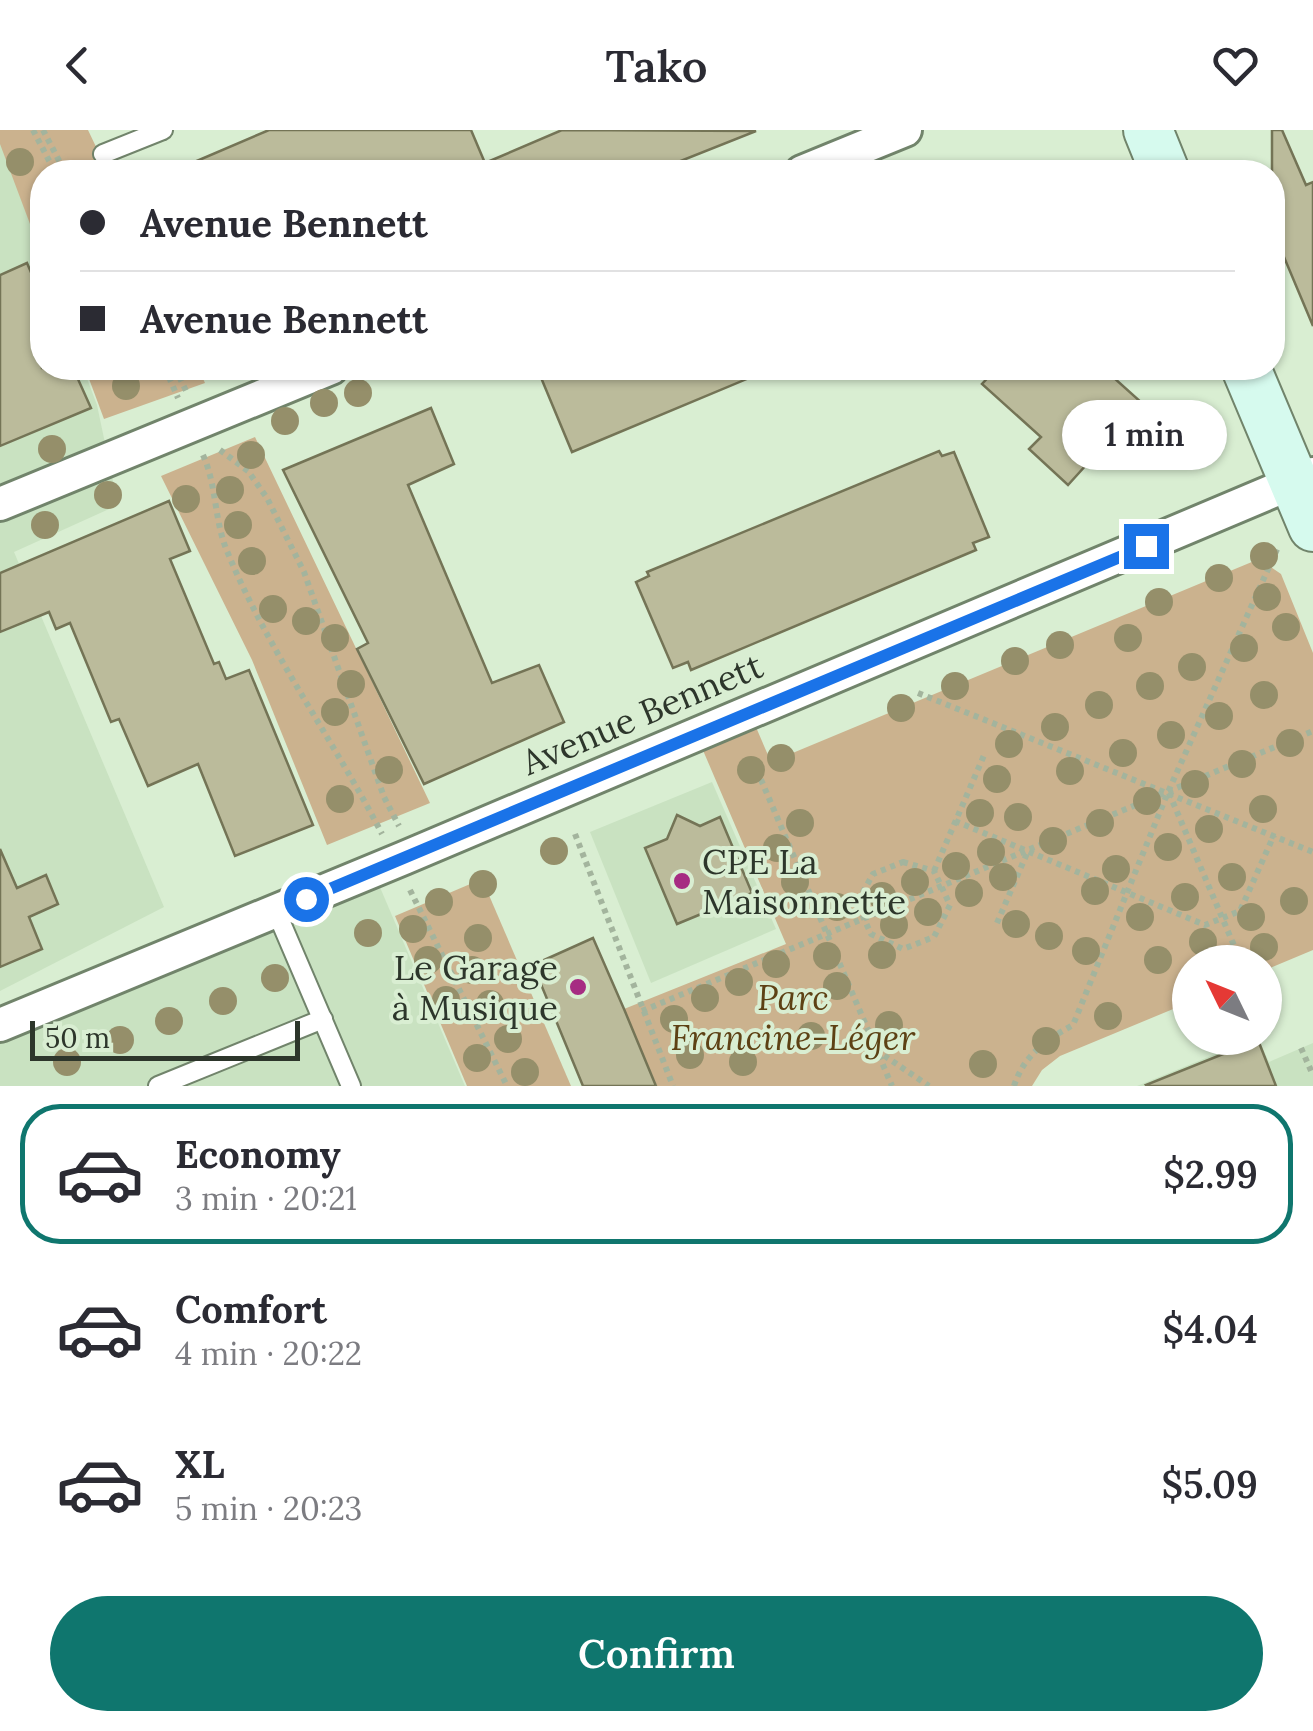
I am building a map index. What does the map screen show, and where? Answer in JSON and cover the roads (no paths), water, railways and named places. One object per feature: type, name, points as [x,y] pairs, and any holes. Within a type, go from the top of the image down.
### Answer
[{"type":"main road","points":[[1148,130],[1160,160]]},
{"type":"main road","points":[[1252,380],[1303,478],[1313,527]]},
{"type":"street","points":[[831,160],[905,130]]},
{"type":"street","points":[[0,504],[301,380]]},
{"type":"street","name":"Avenue Bennett","points":[[0,1024],[1303,478]]},
{"type":"lane","points":[[103,154],[164,130]]},
{"type":"lane","points":[[276,911],[351,1086]]},
{"type":"lane","points":[[158,1086],[323,1019]]},
{"type":"place","name":"CPE La Maisonnette","points":[[682,881]]},
{"type":"place","name":"Le Garage à Musique","points":[[578,987]]},
{"type":"park label","name":"Parc Francine-Léger","points":[[793,1017]]}]
